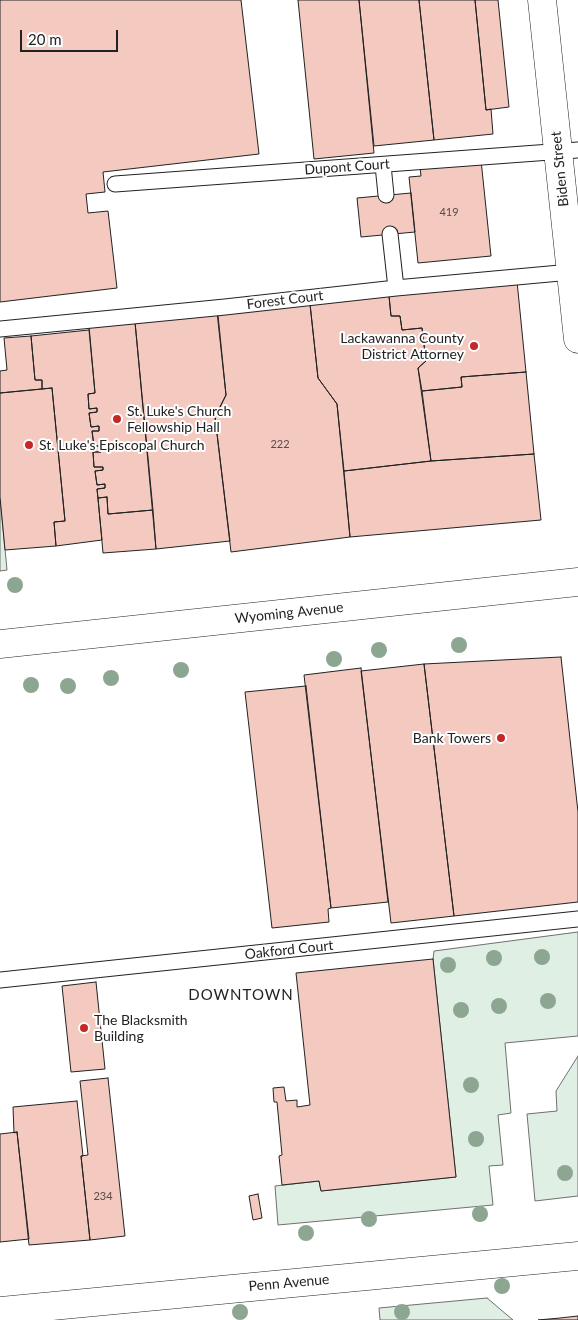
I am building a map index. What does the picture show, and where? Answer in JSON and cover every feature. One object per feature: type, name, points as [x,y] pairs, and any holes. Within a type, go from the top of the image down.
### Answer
[{"type":"main road","name":"Biden Street","points":[[542,0],[568,151],[573,242],[571,272],[578,339]]},
{"type":"main road","name":"Wyoming Avenue","points":[[0,644],[578,582]]},
{"type":"main road","name":"Penn Avenue","points":[[0,1311],[578,1256]]},
{"type":"lane","name":"Dupont Court","points":[[115,184],[568,151]]},
{"type":"lane","points":[[383,164],[386,195]]},
{"type":"lane","points":[[390,234],[396,288]]},
{"type":"lane","name":"Forest Court","points":[[0,329],[571,272]]},
{"type":"lane","name":"Oakford Court","points":[[0,980],[578,919]]},
{"type":"green space","points":[[0,497],[7,570],[0,571]]},
{"type":"green space","points":[[578,932],[578,1036],[505,1043],[511,1113],[498,1115],[503,1165],[489,1166],[493,1205],[278,1225],[275,1186],[319,1181],[321,1191],[456,1177],[433,959],[434,951]]},
{"type":"green space","points":[[578,1056],[578,1196],[535,1201],[527,1114],[557,1111],[556,1091]]},
{"type":"green space","points":[[487,1298],[513,1320],[380,1320],[379,1308]]},
{"type":"building","points":[[0,0],[241,0],[259,154],[103,172],[105,192],[86,194],[88,213],[108,211],[117,288],[0,302]]},
{"type":"building","points":[[298,0],[359,0],[374,153],[314,159]]},
{"type":"building","points":[[359,0],[419,0],[434,140],[374,146]]},
{"type":"building","points":[[419,0],[475,0],[486,110],[491,109],[493,134],[434,140]]},
{"type":"building","points":[[475,0],[498,0],[509,107],[486,110]]},
{"type":"building","points":[[481,160],[491,256],[418,263],[409,177],[421,176],[420,167]]},
{"type":"building","points":[[411,193],[415,232],[361,237],[357,198]]},
{"type":"building","name":"Lackawanna County District Attorney","points":[[517,281],[526,372],[461,377],[462,387],[422,391],[418,368],[426,361],[422,328],[402,330],[400,316],[391,316],[389,296]]},
{"type":"building","points":[[389,296],[391,316],[400,316],[402,330],[422,328],[426,361],[418,368],[431,461],[344,471],[337,404],[318,378],[310,304]]},
{"type":"building","points":[[310,304],[318,378],[337,404],[350,537],[231,552],[215,417],[226,395],[218,315]]},
{"type":"building","points":[[217,312],[226,395],[215,417],[230,541],[156,549],[135,322]]},
{"type":"building","name":"St. Luke's Church Fellowship Hall","points":[[135,322],[153,510],[108,514],[107,497],[98,498],[97,489],[105,488],[105,484],[97,485],[95,471],[103,470],[103,467],[94,467],[93,452],[101,452],[101,446],[94,446],[92,431],[99,431],[99,426],[91,427],[89,413],[97,412],[97,408],[89,409],[88,394],[95,393],[89,326]]},
{"type":"building","points":[[89,330],[95,393],[88,394],[89,409],[97,408],[97,412],[89,413],[91,427],[99,426],[99,431],[92,431],[94,446],[101,446],[101,452],[93,452],[94,467],[103,467],[103,470],[95,471],[97,485],[105,484],[105,488],[97,489],[102,540],[56,546],[54,522],[65,521],[52,388],[42,389],[42,380],[35,380],[31,336]]},
{"type":"building","points":[[31,336],[35,380],[42,380],[42,389],[0,393],[0,371],[7,370],[4,338]]},
{"type":"building","points":[[526,372],[534,454],[431,461],[422,391],[462,387],[461,377]]},
{"type":"building","name":"St. Luke's Episcopal Church","points":[[52,388],[65,521],[54,522],[56,546],[5,550],[0,497],[0,393]]},
{"type":"building","points":[[534,454],[541,520],[350,537],[344,471],[431,461]]},
{"type":"building","points":[[107,497],[108,514],[153,510],[156,549],[103,553],[98,498]]},
{"type":"building","name":"Bank Towers","points":[[561,657],[578,812],[578,902],[454,916],[424,664]]},
{"type":"building","points":[[424,664],[454,916],[391,923],[361,671]]},
{"type":"building","points":[[361,668],[388,902],[331,908],[304,675]]},
{"type":"building","points":[[306,686],[331,908],[328,909],[329,922],[272,928],[245,692]]},
{"type":"building","points":[[433,959],[456,1177],[321,1191],[319,1181],[282,1185],[279,1156],[282,1155],[277,1102],[274,1102],[273,1088],[284,1087],[286,1101],[297,1100],[297,1107],[310,1105],[296,973]]},
{"type":"building","name":"The Blacksmith Building","points":[[96,982],[105,1069],[71,1072],[62,986]]},
{"type":"building","points":[[108,1078],[125,1236],[90,1240],[81,1156],[88,1155],[80,1081]]},
{"type":"building","points":[[77,1101],[90,1240],[29,1245],[17,1132],[14,1133],[13,1107]]},
{"type":"building","points":[[17,1132],[29,1239],[0,1242],[0,1134]]},
{"type":"building","points":[[258,1194],[262,1218],[253,1220],[249,1196]]},
{"type":"building","points":[[578,1316],[578,1320],[538,1320],[560,1318]]},
{"type":"place","name":"Lackawanna County District Attorney","points":[[474,346]]},
{"type":"place","name":"St. Luke's Church Fellowship Hall","points":[[117,419]]},
{"type":"place","name":"St. Luke's Episcopal Church","points":[[29,445]]},
{"type":"place","name":"Bank Towers","points":[[501,738]]},
{"type":"place","name":"The Blacksmith Building","points":[[84,1028]]},
{"type":"district","name":"DOWNTOWN","points":[[241,995]]}]
